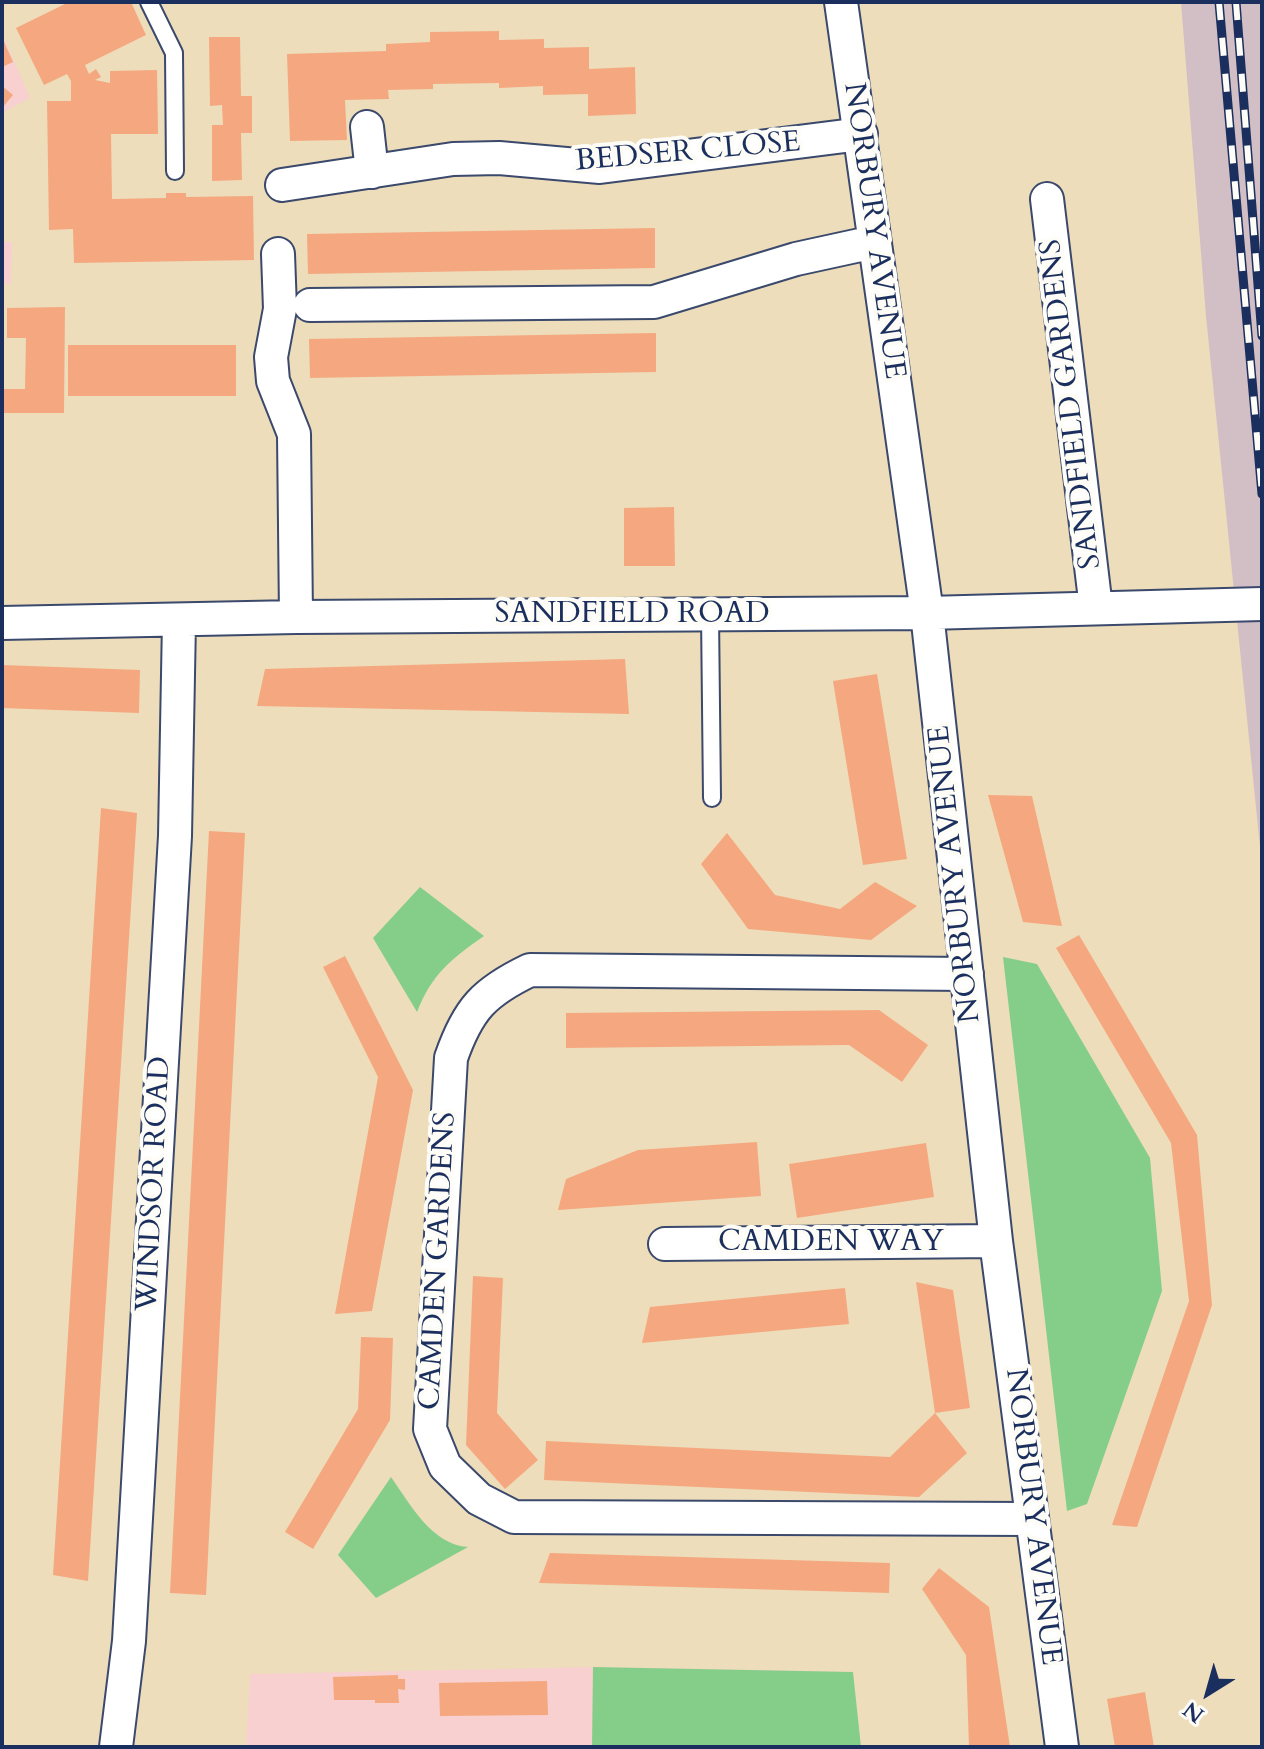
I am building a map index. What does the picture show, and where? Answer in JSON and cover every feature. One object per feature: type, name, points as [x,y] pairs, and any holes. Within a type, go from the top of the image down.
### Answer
[{"type":"street","name":"NORBURY AVENUE","points":[[841,2],[927,613],[996,1241],[1062,1747]]},
{"type":"street","points":[[367,127],[372,172]]},
{"type":"street","name":"BEDSER CLOSE","points":[[282,185],[453,159],[499,158],[600,167],[861,134]]},
{"type":"street","name":"SANDFIELD GARDENS","points":[[1047,199],[1096,608]]},
{"type":"street","points":[[310,305],[654,302],[796,259],[874,242]]},
{"type":"street","points":[[278,254],[280,309],[271,357],[273,381],[294,434],[296,617]]},
{"type":"street","name":"SANDFIELD ROAD","points":[[2,623],[296,617],[927,613],[1257,604]]},
{"type":"street","name":"WINDSOR ROAD","points":[[116,1747],[129,1641],[165,1025],[175,836],[179,621]]},
{"type":"street","name":"CAMDEN GARDENS","points":[[967,974],[530,970],[504,982],[482,1001],[462,1027],[451,1058],[430,1429],[445,1466],[479,1499],[514,1517],[1031,1519]]},
{"type":"street","name":"CAMDEN WAY","points":[[665,1244],[996,1241]]},
{"type":"lane","points":[[149,2],[174,53],[175,171]]},
{"type":"lane","points":[[710,614],[712,798]]},
{"type":"shaded area","points":[[1181,2],[1262,2],[1262,866],[1206,316]]},
{"type":"shaded area","points":[[2,33],[30,98],[2,113]]},
{"type":"shaded area","points":[[2,242],[12,242],[11,284],[2,284]]},
{"type":"shaded area","points":[[593,1667],[853,1672],[861,1747],[246,1747],[250,1674]]},
{"type":"green space","points":[[420,887],[484,936],[436,977],[417,1012],[373,938]]},
{"type":"green space","points":[[1003,957],[1037,964],[1150,1158],[1162,1291],[1087,1504],[1067,1511]]},
{"type":"green space","points":[[391,1477],[433,1531],[455,1545],[468,1547],[376,1598],[338,1555]]},
{"type":"green space","points":[[593,1667],[853,1672],[861,1747],[592,1747]]},
{"type":"building","points":[[69,2],[131,2],[146,35],[85,65],[89,74],[96,69],[101,77],[95,80],[110,83],[110,71],[157,70],[158,134],[111,134],[112,199],[166,198],[166,193],[186,193],[186,197],[253,196],[254,260],[74,263],[73,229],[49,230],[47,101],[71,101],[71,81],[67,74],[44,85],[16,28]]},
{"type":"building","points":[[499,31],[499,40],[544,39],[544,48],[589,47],[589,69],[635,67],[636,114],[588,116],[588,94],[543,95],[543,86],[499,88],[499,83],[433,84],[433,89],[388,90],[389,99],[345,100],[347,140],[290,141],[287,54],[386,51],[386,44],[430,42],[430,32]]},
{"type":"building","points":[[2,37],[13,62],[2,67]]},
{"type":"building","points":[[209,37],[240,37],[241,96],[252,96],[252,133],[241,133],[242,180],[212,181],[212,125],[223,125],[222,105],[210,106]]},
{"type":"building","points":[[2,86],[13,95],[2,108]]},
{"type":"building","points":[[655,228],[655,268],[308,274],[307,234]]},
{"type":"building","points":[[65,307],[64,413],[2,413],[2,389],[25,389],[26,338],[7,338],[7,308]]},
{"type":"building","points":[[656,333],[656,372],[310,378],[309,339]]},
{"type":"building","points":[[68,345],[236,345],[236,396],[68,396]]},
{"type":"building","points":[[674,507],[675,566],[624,566],[624,508]]},
{"type":"building","points":[[625,659],[629,714],[257,706],[265,669]]},
{"type":"building","points":[[2,665],[140,670],[139,713],[2,708]]},
{"type":"building","points":[[877,674],[907,859],[863,865],[833,681]]},
{"type":"building","points":[[988,795],[1032,796],[1062,926],[1023,922]]},
{"type":"building","points":[[101,808],[137,813],[88,1581],[53,1575]]},
{"type":"building","points":[[209,831],[245,833],[206,1595],[170,1593]]},
{"type":"building","points":[[727,833],[775,895],[840,909],[875,882],[917,906],[871,940],[748,929],[701,864]]},
{"type":"building","points":[[1079,935],[1197,1135],[1212,1305],[1137,1527],[1112,1525],[1189,1301],[1171,1143],[1056,948]]},
{"type":"building","points":[[345,956],[413,1090],[372,1311],[335,1314],[378,1077],[323,967]]},
{"type":"building","points":[[879,1010],[928,1045],[902,1082],[849,1045],[566,1048],[566,1013]]},
{"type":"building","points":[[757,1142],[761,1196],[558,1210],[566,1179],[638,1150]]},
{"type":"building","points":[[926,1143],[934,1197],[797,1218],[789,1164]]},
{"type":"building","points":[[473,1276],[503,1278],[497,1413],[538,1460],[505,1489],[466,1445]]},
{"type":"building","points":[[916,1282],[953,1290],[970,1408],[935,1413]]},
{"type":"building","points":[[845,1288],[849,1324],[642,1343],[650,1307]]},
{"type":"building","points":[[361,1337],[393,1338],[390,1420],[313,1549],[285,1532],[358,1409]]},
{"type":"building","points":[[935,1413],[967,1453],[919,1497],[544,1480],[546,1441],[890,1457]]},
{"type":"building","points":[[550,1553],[890,1563],[889,1593],[539,1583]]},
{"type":"building","points":[[939,1568],[989,1607],[1010,1747],[969,1747],[966,1655],[922,1589]]},
{"type":"building","points":[[398,1675],[398,1679],[405,1679],[405,1690],[398,1689],[399,1703],[334,1700],[333,1677]]},
{"type":"building","points":[[547,1681],[548,1715],[440,1716],[439,1683]]},
{"type":"building","points":[[1145,1692],[1154,1747],[1115,1747],[1107,1699]]},
{"type":"railway","points":[[1219,2],[1262,494]]},
{"type":"railway","points":[[1236,2],[1262,336]]}]
